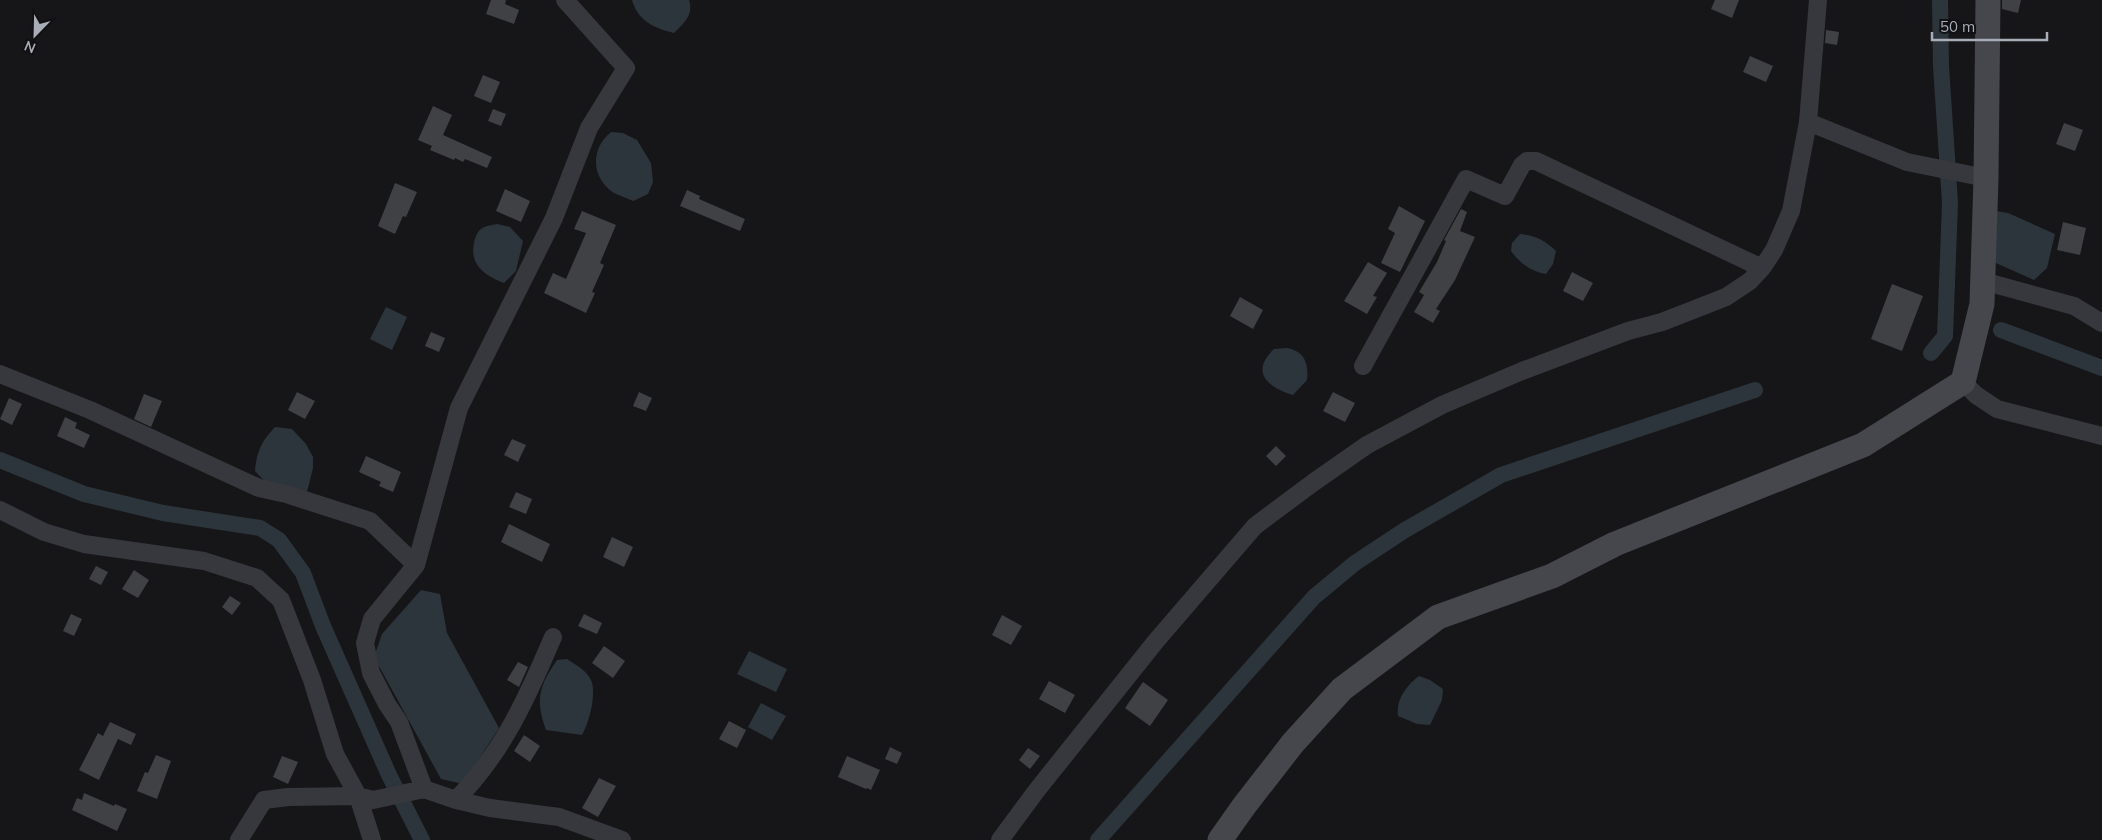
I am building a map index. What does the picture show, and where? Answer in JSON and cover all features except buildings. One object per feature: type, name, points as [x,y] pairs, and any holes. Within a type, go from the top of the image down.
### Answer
[{"type":"street","points":[[424,789],[399,722],[371,673],[365,643],[372,620],[416,565],[459,408],[554,218],[589,128],[626,68],[565,0]]},
{"type":"street","points":[[1000,840],[1037,790],[1156,641],[1255,526],[1299,493],[1367,445],[1442,405],[1522,371],[1628,331],[1662,322],[1726,297],[1750,281],[1762,268],[1774,250],[1791,211],[1808,122],[1818,0]]},
{"type":"street","points":[[1220,840],[1293,743],[1342,689],[1438,617],[1552,576],[1615,544],[1863,445],[1963,382],[1982,304],[1986,178],[1988,0]]},
{"type":"street","points":[[1808,122],[1907,162],[1986,178]]},
{"type":"street","points":[[1363,366],[1466,179],[1505,196],[1522,165],[1527,161],[1536,161],[1762,268]]},
{"type":"street","points":[[1983,281],[2074,306],[2102,323]]},
{"type":"street","points":[[0,374],[90,410],[259,488],[286,494],[370,521],[416,565]]},
{"type":"street","points":[[1963,382],[1976,395],[1997,409],[2102,436]]},
{"type":"street","points":[[0,510],[44,532],[84,544],[204,561],[257,578],[281,600],[312,680],[335,754],[366,798],[372,840]]},
{"type":"street","points":[[456,800],[478,777],[510,729],[529,693],[553,637]]},
{"type":"street","points":[[239,840],[264,800],[288,797],[366,798],[424,789],[456,800],[490,808],[558,818],[622,840]]},
{"type":"shaded area","points":[[632,0],[689,0],[690,10],[687,18],[674,33],[660,29],[648,22],[638,13]]},
{"type":"shaded area","points":[[611,132],[623,133],[637,140],[651,163],[653,182],[648,194],[633,201],[614,193],[606,187],[597,172],[596,163],[599,147]]},
{"type":"shaded area","points":[[1996,211],[2008,213],[2055,234],[2047,268],[2034,280],[1987,259]]},
{"type":"shaded area","points":[[497,224],[510,227],[523,241],[516,271],[504,283],[480,269],[474,258],[473,251],[477,233],[487,226]]},
{"type":"shaded area","points":[[1520,234],[1540,239],[1556,251],[1553,264],[1546,274],[1526,266],[1511,251],[1512,243]]},
{"type":"shaded area","points":[[386,307],[407,317],[392,350],[370,339]]},
{"type":"shaded area","points":[[1287,348],[1301,355],[1307,368],[1307,380],[1293,395],[1269,383],[1263,372],[1263,365],[1274,349]]},
{"type":"shaded area","points":[[275,427],[292,429],[306,444],[313,457],[313,468],[307,492],[267,484],[255,471],[260,447]]},
{"type":"shaded area","points":[[421,590],[440,594],[447,633],[499,728],[463,784],[441,779],[374,657],[382,634]]},
{"type":"shaded area","points":[[749,651],[787,669],[776,692],[737,674]]},
{"type":"shaded area","points":[[567,659],[586,673],[593,686],[591,708],[582,735],[546,730],[541,710],[541,694],[546,678],[557,660]]},
{"type":"shaded area","points":[[1419,676],[1430,680],[1443,689],[1442,700],[1430,725],[1417,724],[1398,716],[1400,699],[1403,693]]},
{"type":"shaded area","points":[[761,703],[786,716],[772,740],[748,727]]},
{"type":"waterway","points":[[1931,353],[1945,336],[1950,203],[1941,66],[1940,0]]},
{"type":"waterway","points":[[2001,330],[2102,368]]},
{"type":"waterway","points":[[1098,840],[1314,597],[1355,563],[1405,530],[1501,475],[1755,390]]},
{"type":"waterway","points":[[0,460],[84,494],[163,513],[260,528],[279,540],[303,573],[323,626],[389,775],[422,840]]}]
